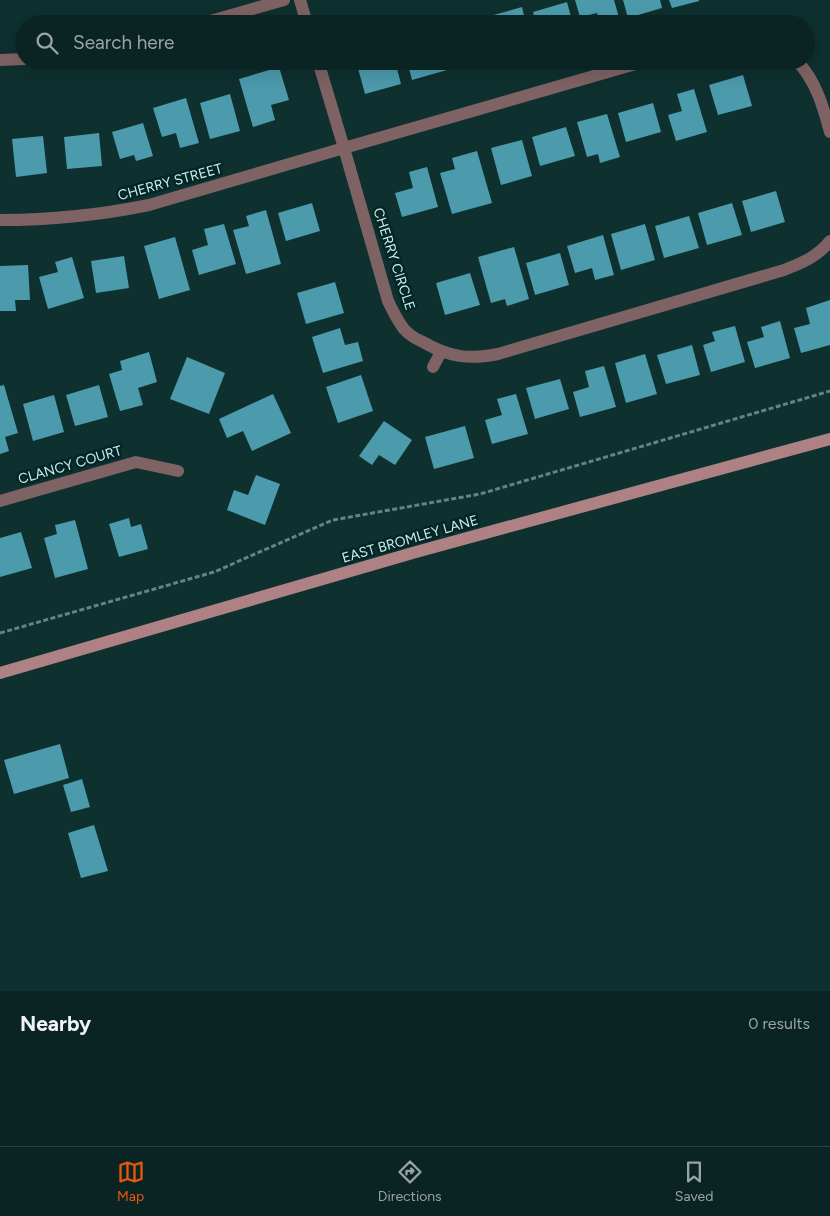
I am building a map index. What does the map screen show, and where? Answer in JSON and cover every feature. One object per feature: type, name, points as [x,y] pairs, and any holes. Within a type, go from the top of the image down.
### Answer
[{"type":"main road","name":"EAST BROMLEY LANE","points":[[0,673],[416,552],[830,439]]},
{"type":"street","points":[[232,15],[284,0]]},
{"type":"street","points":[[300,0],[304,15]]},
{"type":"street","points":[[0,60],[15,60]]},
{"type":"street","name":"CHERRY CIRCLE","points":[[321,70],[388,302],[395,317],[405,331],[441,352],[463,357],[484,357],[498,354],[784,270],[818,254],[830,241]]},
{"type":"street","points":[[344,148],[615,70]]},
{"type":"street","points":[[806,70],[822,102],[830,132]]},
{"type":"street","name":"CHERRY STREET","points":[[0,220],[90,215],[149,205],[344,148]]},
{"type":"street","points":[[433,367],[441,352]]},
{"type":"street","name":"CLANCY COURT","points":[[0,501],[136,462],[178,471]]},
{"type":"path","points":[[0,633],[214,572],[333,520],[480,494],[830,391]]},
{"type":"building","points":[[575,0],[614,0],[618,15],[598,15],[597,13],[579,15]]},
{"type":"building","points":[[623,0],[660,0],[662,8],[638,15],[627,15]]},
{"type":"building","points":[[669,0],[699,0],[699,1],[672,8]]},
{"type":"building","points":[[567,2],[571,15],[534,15],[533,12]]},
{"type":"building","points":[[522,7],[524,15],[494,15]]},
{"type":"building","points":[[269,70],[280,70],[289,100],[271,105],[275,120],[253,127],[239,79]]},
{"type":"building","points":[[358,70],[397,70],[401,84],[365,94]]},
{"type":"building","points":[[409,70],[447,70],[412,80]]},
{"type":"building","points":[[743,75],[752,106],[718,115],[709,85]]},
{"type":"building","points":[[694,89],[707,132],[676,141],[668,115],[682,111],[677,94]]},
{"type":"building","points":[[230,94],[240,131],[210,139],[200,103]]},
{"type":"building","points":[[186,98],[199,143],[180,148],[176,133],[162,137],[153,108]]},
{"type":"building","points":[[653,103],[661,132],[626,142],[618,113]]},
{"type":"building","points":[[607,114],[620,157],[600,163],[598,154],[587,157],[577,122]]},
{"type":"building","points":[[143,123],[153,156],[136,161],[134,155],[120,159],[112,132]]},
{"type":"building","points":[[566,127],[575,156],[540,166],[532,137]]},
{"type":"building","points":[[99,133],[102,166],[67,169],[64,137]]},
{"type":"building","points":[[43,136],[47,173],[16,177],[12,139]]},
{"type":"building","points":[[522,140],[532,176],[501,185],[491,148]]},
{"type":"building","points":[[477,151],[492,203],[452,214],[440,173],[455,169],[452,158]]},
{"type":"building","points":[[427,167],[438,207],[402,217],[395,193],[413,188],[409,172]]},
{"type":"building","points":[[776,191],[785,222],[751,232],[742,201]]},
{"type":"building","points":[[312,203],[320,231],[286,241],[278,213]]},
{"type":"building","points":[[732,203],[742,235],[707,245],[698,213]]},
{"type":"building","points":[[266,210],[281,264],[246,274],[233,230],[249,226],[246,216]]},
{"type":"building","points":[[689,216],[699,248],[664,258],[655,226]]},
{"type":"building","points":[[224,224],[236,264],[199,275],[192,250],[208,245],[204,229]]},
{"type":"building","points":[[645,224],[655,260],[621,270],[611,234]]},
{"type":"building","points":[[603,235],[614,275],[595,280],[592,268],[575,273],[567,246]]},
{"type":"building","points":[[175,237],[190,290],[159,299],[144,246]]},
{"type":"building","points":[[514,247],[529,299],[507,306],[505,299],[491,303],[478,257]]},
{"type":"building","points":[[560,253],[569,285],[535,295],[526,263]]},
{"type":"building","points":[[124,256],[129,288],[96,293],[91,261]]},
{"type":"building","points":[[72,257],[84,298],[48,309],[39,277],[58,272],[55,262]]},
{"type":"building","points":[[28,265],[30,300],[15,300],[16,311],[0,311],[0,266]]},
{"type":"building","points":[[470,273],[480,305],[445,315],[436,283]]},
{"type":"building","points":[[335,282],[344,313],[306,324],[297,293]]},
{"type":"building","points":[[830,300],[830,345],[801,353],[794,328],[810,324],[806,308]]},
{"type":"building","points":[[780,321],[790,358],[755,368],[747,342],[764,337],[761,327]]},
{"type":"building","points":[[735,326],[745,362],[711,372],[703,345],[715,341],[712,332]]},
{"type":"building","points":[[340,328],[345,345],[358,342],[363,361],[323,373],[312,337]]},
{"type":"building","points":[[692,345],[700,375],[666,384],[657,355]]},
{"type":"building","points":[[149,352],[157,382],[138,388],[143,405],[120,411],[109,374],[122,370],[120,361]]},
{"type":"building","points":[[645,354],[657,394],[626,403],[615,363]]},
{"type":"building","points":[[187,357],[225,373],[209,414],[170,399]]},
{"type":"building","points":[[604,366],[616,407],[580,417],[573,392],[589,387],[585,371]]},
{"type":"building","points":[[361,375],[373,411],[338,423],[326,387]]},
{"type":"building","points":[[560,379],[569,409],[535,419],[526,388]]},
{"type":"building","points":[[4,385],[18,433],[5,437],[9,451],[0,454],[0,386]]},
{"type":"building","points":[[99,385],[108,417],[75,426],[66,395]]},
{"type":"building","points":[[273,394],[291,433],[252,451],[243,431],[227,438],[219,419]]},
{"type":"building","points":[[516,394],[528,434],[492,444],[485,420],[502,415],[497,399]]},
{"type":"building","points":[[54,395],[64,432],[33,441],[23,404]]},
{"type":"building","points":[[384,421],[412,440],[395,465],[379,455],[372,465],[359,456]]},
{"type":"building","points":[[465,426],[474,458],[434,469],[425,437]]},
{"type":"building","points":[[256,475],[280,484],[265,525],[227,510],[234,490],[248,495]]},
{"type":"building","points":[[129,518],[131,527],[141,524],[148,549],[119,557],[109,524]]},
{"type":"building","points":[[75,520],[88,569],[55,578],[44,538],[57,534],[55,525]]},
{"type":"building","points":[[21,532],[32,568],[0,577],[0,538]]},
{"type":"building","points":[[60,744],[69,778],[14,794],[4,760]]},
{"type":"building","points":[[82,779],[90,807],[71,812],[63,785]]},
{"type":"building","points":[[94,825],[108,871],[81,878],[68,833]]}]
